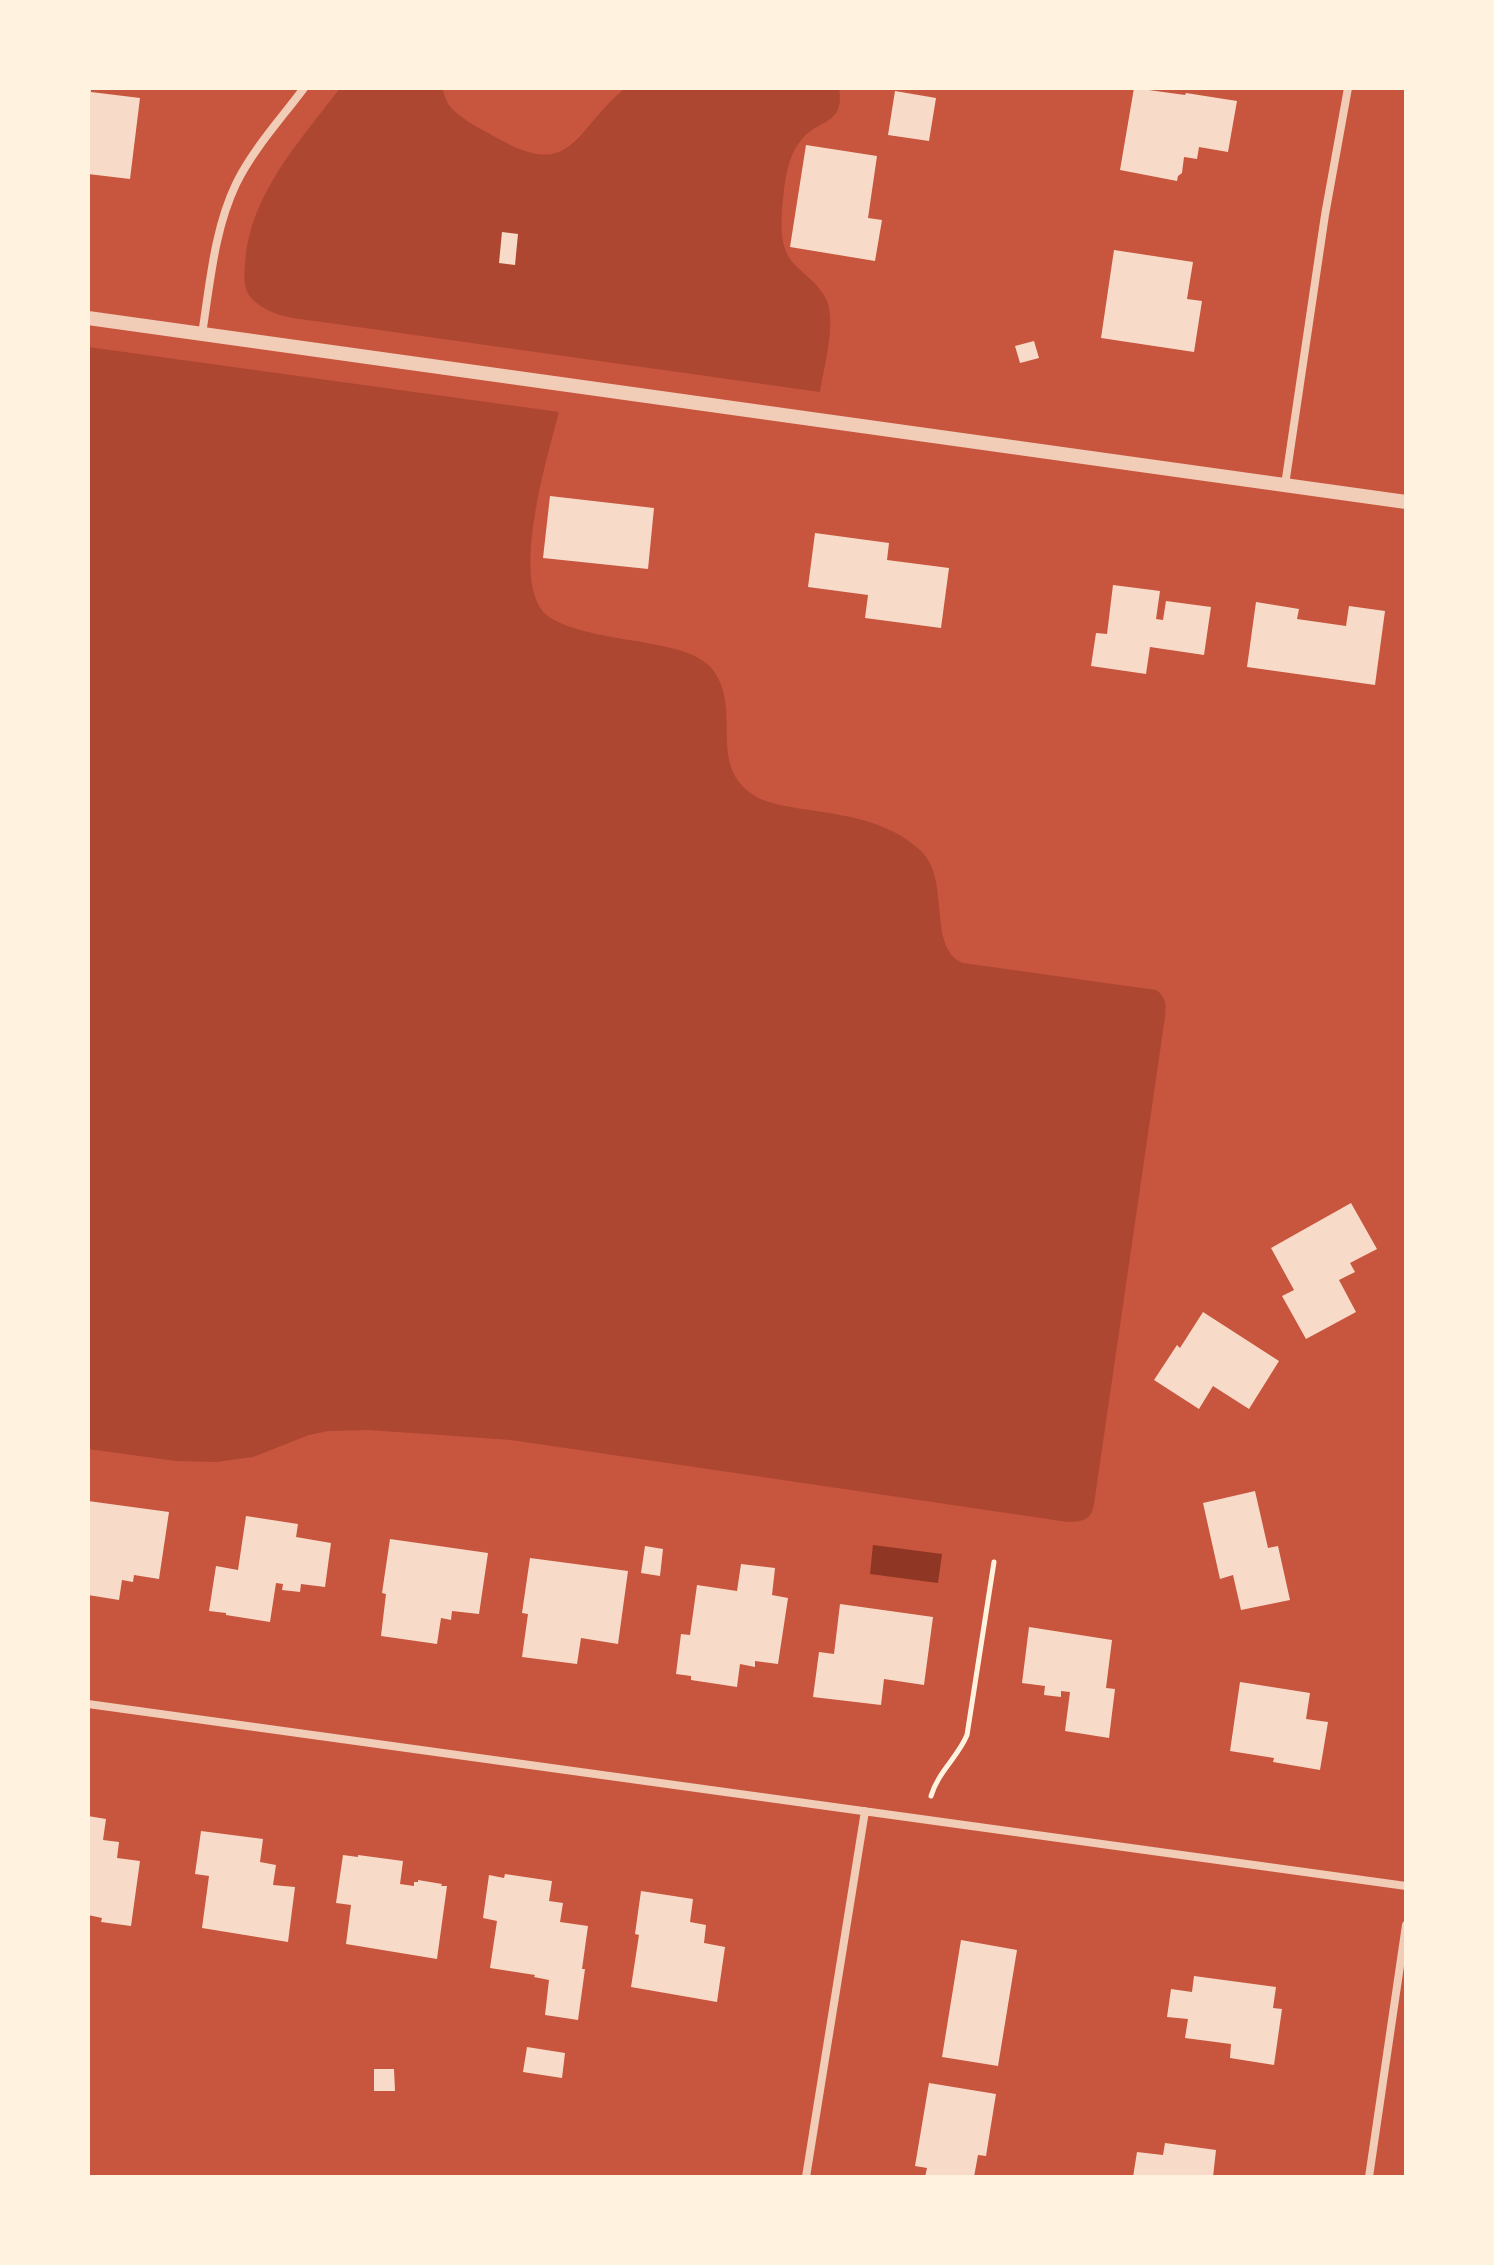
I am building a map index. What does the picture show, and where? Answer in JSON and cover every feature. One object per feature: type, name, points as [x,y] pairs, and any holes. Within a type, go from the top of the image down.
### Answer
[{"type":"street","points":[[202,334],[214,259],[230,198],[250,160],[304,88]]},
{"type":"street","points":[[1285,485],[1327,204],[1348,88]]},
{"type":"street","points":[[88,318],[1406,502]]},
{"type":"street","points":[[88,1704],[1406,1886]]},
{"type":"street","points":[[806,2177],[865,1811]]},
{"type":"street","points":[[1369,2177],[1406,1925]]},
{"type":"path","points":[[927,1819],[935,1783],[964,1744],[967,1735],[994,1562]]},
{"type":"shaded area","points":[[340,88],[442,88],[449,105],[462,118],[517,148],[538,154],[555,153],[568,147],[625,88],[839,88],[840,100],[834,115],[809,132],[792,155],[782,208],[783,239],[789,257],[821,290],[827,301],[830,322],[820,392],[298,319],[274,313],[259,305],[249,295],[244,278],[256,215],[279,170]]},
{"type":"shaded area","points":[[88,347],[559,412],[540,487],[531,549],[531,577],[537,600],[548,616],[581,630],[683,651],[707,664],[721,686],[728,753],[740,784],[755,796],[772,803],[879,825],[920,850],[930,863],[935,878],[945,943],[952,955],[963,963],[1156,990],[1162,996],[1165,1017],[1094,1504],[1088,1517],[1068,1522],[511,1440],[369,1430],[328,1431],[309,1435],[253,1457],[216,1462],[176,1461],[88,1449]]},
{"type":"shaded area","points":[[873,1545],[942,1554],[938,1583],[870,1574]]},
{"type":"building","points":[[88,88],[91,92],[140,98],[130,179],[88,174]]},
{"type":"building","points":[[1134,88],[1237,101],[1228,152],[1199,147],[1197,159],[1184,157],[1182,173],[1177,181],[1120,170]]},
{"type":"building","points":[[895,91],[936,98],[929,141],[888,135]]},
{"type":"building","points":[[806,145],[877,156],[868,218],[882,220],[875,261],[790,247]]},
{"type":"building","points":[[502,232],[518,234],[515,265],[499,263]]},
{"type":"building","points":[[1114,250],[1193,262],[1187,299],[1202,301],[1194,352],[1101,338]]},
{"type":"building","points":[[1034,341],[1039,358],[1020,363],[1015,346]]},
{"type":"building","points":[[550,496],[654,508],[648,569],[543,558]]},
{"type":"building","points":[[815,533],[889,543],[887,560],[949,568],[941,628],[865,618],[868,595],[808,587]]},
{"type":"building","points":[[1113,585],[1160,591],[1156,619],[1163,620],[1166,601],[1211,607],[1204,655],[1150,647],[1146,674],[1091,666],[1096,633],[1107,634]]},
{"type":"building","points":[[1256,602],[1299,609],[1297,619],[1346,626],[1349,606],[1385,611],[1375,685],[1247,667]]},
{"type":"building","points":[[1351,1203],[1377,1249],[1350,1263],[1355,1272],[1339,1280],[1356,1312],[1306,1339],[1282,1296],[1294,1290],[1271,1248]]},
{"type":"building","points":[[1203,1312],[1279,1361],[1249,1409],[1213,1386],[1199,1409],[1154,1380]]},
{"type":"building","points":[[1255,1491],[1268,1548],[1278,1546],[1290,1600],[1241,1610],[1233,1575],[1220,1579],[1203,1503]]},
{"type":"building","points":[[88,1501],[169,1512],[159,1579],[134,1575],[133,1582],[122,1580],[119,1600],[88,1595]]},
{"type":"building","points":[[246,1516],[298,1524],[296,1537],[331,1543],[325,1587],[301,1584],[300,1592],[282,1590],[283,1584],[276,1583],[270,1622],[209,1611],[216,1566],[238,1570]]},
{"type":"building","points":[[390,1539],[488,1553],[479,1614],[452,1611],[451,1620],[441,1618],[437,1644],[381,1636],[386,1594],[382,1593]]},
{"type":"building","points":[[645,1546],[663,1549],[660,1576],[641,1573]]},
{"type":"building","points":[[530,1558],[628,1571],[618,1644],[581,1638],[577,1664],[522,1657],[528,1614],[522,1613]]},
{"type":"building","points":[[741,1564],[775,1568],[772,1595],[788,1598],[778,1664],[755,1661],[755,1667],[740,1664],[737,1687],[691,1680],[691,1676],[676,1674],[681,1634],[690,1635],[697,1585],[737,1591]]},
{"type":"building","points":[[840,1604],[933,1617],[924,1685],[884,1679],[881,1705],[813,1697],[819,1652],[834,1654]]},
{"type":"building","points":[[1029,1627],[1112,1640],[1106,1688],[1115,1689],[1109,1738],[1065,1731],[1070,1692],[1061,1691],[1061,1697],[1044,1695],[1045,1686],[1022,1683]]},
{"type":"building","points":[[1240,1682],[1310,1693],[1306,1719],[1328,1722],[1320,1770],[1230,1751]]},
{"type":"building","points":[[88,1816],[106,1819],[103,1840],[119,1842],[117,1858],[140,1861],[131,1926],[101,1922],[102,1918],[88,1915]]},
{"type":"building","points":[[201,1831],[263,1839],[260,1862],[276,1865],[273,1885],[295,1887],[288,1942],[202,1928],[209,1876],[195,1874]]},
{"type":"building","points":[[343,1855],[403,1861],[400,1884],[414,1886],[418,1880],[447,1886],[437,1959],[346,1944],[351,1905],[336,1903]]},
{"type":"building","points":[[505,1874],[552,1881],[549,1901],[563,1903],[560,1922],[588,1926],[578,2020],[545,2015],[549,1980],[490,1968],[497,1921],[483,1918],[489,1875],[504,1878]]},
{"type":"building","points":[[641,1891],[693,1899],[690,1922],[706,1925],[704,1943],[725,1947],[717,2002],[631,1987],[639,1935],[635,1934]]},
{"type":"building","points":[[961,1940],[1017,1950],[998,2066],[942,2057]]},
{"type":"building","points":[[1194,1976],[1276,1987],[1273,2008],[1282,2009],[1274,2065],[1230,2058],[1231,2044],[1185,2038],[1188,2019],[1167,2017],[1171,1989],[1192,1992]]},
{"type":"building","points":[[527,2047],[565,2053],[562,2078],[523,2072]]},
{"type":"building","points":[[374,2069],[394,2069],[395,2091],[374,2091]]},
{"type":"building","points":[[929,2083],[996,2094],[986,2156],[978,2155],[974,2177],[925,2177],[927,2168],[915,2166]]},
{"type":"building","points":[[1165,2143],[1216,2150],[1213,2177],[1133,2177],[1137,2152],[1163,2155]]}]
